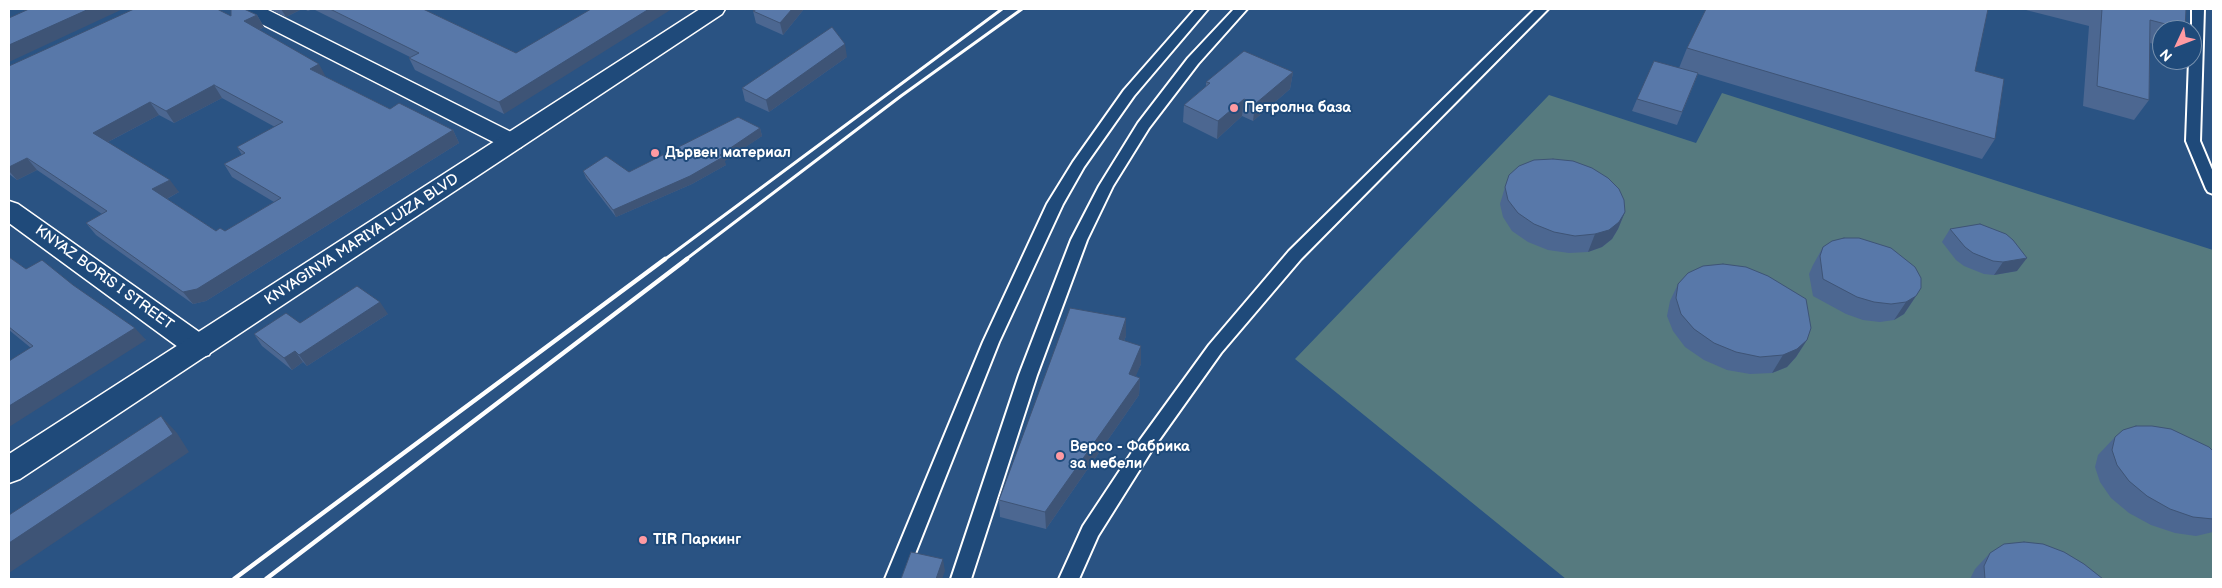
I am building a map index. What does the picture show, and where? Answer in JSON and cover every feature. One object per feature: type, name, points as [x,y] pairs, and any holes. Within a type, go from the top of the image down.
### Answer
[{"type":"street","points":[[250,9],[512,142]]},
{"type":"street","name":"KNYAGINYA MARIYA LUIZA BLVD","points":[[9,470],[714,9]]},
{"type":"street","name":"KNYAZ BORIS I STREET","points":[[9,210],[199,346]]},
{"type":"lane","points":[[895,579],[992,342],[1054,204],[1078,165],[1129,93],[1202,9]]},
{"type":"lane","points":[[961,579],[1028,375],[1079,240],[1106,186],[1143,126],[1193,60],[1241,9]]},
{"type":"lane","points":[[1069,579],[1090,532],[1146,445],[1215,349],[1295,255],[1542,9]]},
{"type":"lane","points":[[2198,9],[2193,141],[2213,189]]},
{"type":"green space","points":[[1722,93],[2213,250],[2213,579],[1566,579],[1295,359],[1549,95],[1696,143]]},
{"type":"building","points":[[29,9],[89,9],[9,45],[9,18]]},
{"type":"building","points":[[134,9],[217,9],[231,16],[231,9],[244,9],[257,15],[244,21],[319,64],[310,69],[390,109],[399,103],[453,130],[197,289],[183,292],[86,223],[107,211],[27,158],[9,167],[9,66]],"holes":[[[214,85],[283,122],[237,147],[245,153],[224,164],[281,198],[225,231],[220,228],[216,231],[152,189],[170,180],[93,133],[150,102],[166,111]]]},
{"type":"building","points":[[330,9],[423,9],[516,53],[591,9],[649,9],[499,102],[409,58],[419,53]]},
{"type":"building","points":[[757,9],[792,9],[780,23],[753,11]]},
{"type":"building","points":[[1706,9],[1988,9],[1975,71],[2004,79],[1995,139],[1687,48]]},
{"type":"building","points":[[2102,9],[2186,9],[2185,20],[2150,20],[2149,100],[2097,86]]},
{"type":"building","points":[[832,27],[845,44],[766,100],[742,88]]},
{"type":"building","points":[[1244,51],[1293,72],[1255,104],[1244,99],[1218,121],[1184,105],[1210,83],[1206,82]]},
{"type":"building","points":[[1654,61],[1698,73],[1682,112],[1637,99]]},
{"type":"building","points":[[738,117],[760,128],[720,155],[723,157],[690,176],[613,210],[583,171],[606,156],[629,172]]},
{"type":"building","points":[[1534,160],[1573,161],[1592,168],[1608,178],[1619,189],[1624,200],[1625,212],[1619,222],[1609,230],[1595,234],[1575,236],[1554,232],[1534,224],[1518,213],[1508,200],[1505,187],[1509,175],[1519,166]]},
{"type":"building","points":[[1980,224],[2006,234],[2027,258],[2003,262],[1993,261],[1973,253],[1965,247],[1950,229]]},
{"type":"building","points":[[1844,238],[1859,238],[1891,248],[1915,267],[1921,278],[1921,288],[1916,296],[1906,302],[1891,304],[1874,302],[1857,297],[1823,279],[1820,256],[1823,247],[1832,241]]},
{"type":"building","points":[[9,257],[26,269],[42,260],[73,285],[135,328],[9,406],[9,361],[33,346],[9,327]]},
{"type":"building","points":[[1723,264],[1746,267],[1768,276],[1806,299],[1811,328],[1807,340],[1797,349],[1783,355],[1760,357],[1736,352],[1714,343],[1694,329],[1681,314],[1676,298],[1678,284],[1688,273],[1703,266]]},
{"type":"building","points":[[357,286],[380,302],[299,355],[295,351],[284,358],[254,334],[286,313],[300,323]]},
{"type":"building","name":"Версо - Фабрика за мебели","points":[[1070,308],[1126,318],[1119,339],[1141,346],[1129,374],[1140,378],[1045,512],[999,500]]},
{"type":"building","points":[[161,416],[173,434],[9,543],[9,515]]},
{"type":"building","points":[[2136,426],[2171,429],[2209,447],[2213,451],[2213,519],[2193,517],[2170,509],[2147,496],[2129,481],[2117,465],[2112,450],[2115,437],[2123,430]]},
{"type":"building","points":[[2024,542],[2043,544],[2064,552],[2084,564],[2103,579],[1985,579],[1984,566],[1990,553],[2004,544]]},
{"type":"building","points":[[911,552],[943,559],[936,579],[901,579]]},
{"type":"railway","points":[[664,260],[1002,9]]},
{"type":"railway","points":[[685,260],[901,96],[1022,9]]},
{"type":"railway","points":[[234,579],[665,259]]},
{"type":"railway","points":[[266,579],[687,259]]},
{"type":"place","name":"Петролна база","points":[[1234,108]]},
{"type":"place","name":"Дървен материал","points":[[655,153]]},
{"type":"place","name":"Версо - Фабрика за мебели","points":[[1060,456]]},
{"type":"place","name":"TIR Паркинг","points":[[643,540]]}]
